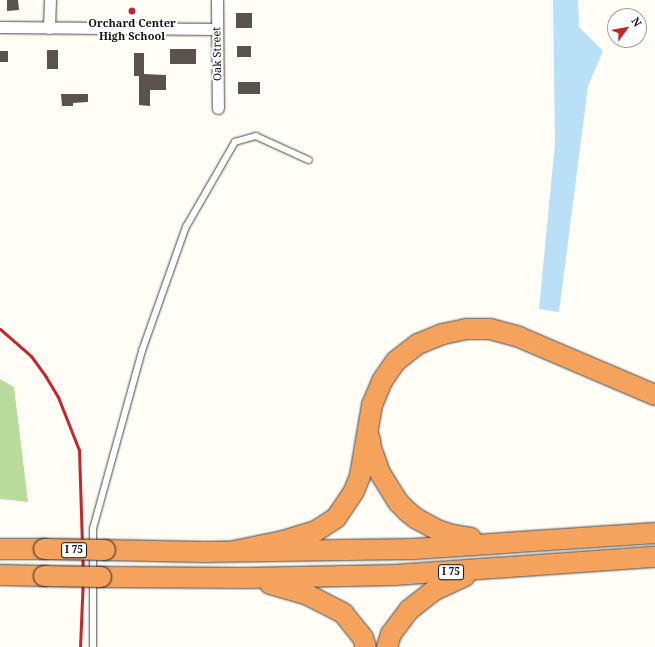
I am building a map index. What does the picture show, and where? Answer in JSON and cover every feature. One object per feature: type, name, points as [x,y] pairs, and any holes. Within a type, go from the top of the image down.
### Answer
[{"type":"highway","points":[[234,551],[283,541],[316,532],[336,518],[351,497],[360,476],[368,427],[375,399],[382,381],[396,361],[418,344],[442,334],[466,328],[490,329],[519,337],[655,395]]},
{"type":"highway","points":[[368,427],[371,448],[380,473],[398,502],[417,519],[452,536],[467,538],[533,540]]},
{"type":"highway","name":"I 75","points":[[0,549],[234,551],[414,549],[655,533]]},
{"type":"highway","name":"I 75","points":[[0,575],[247,578],[395,575],[655,558]]},
{"type":"highway","points":[[387,647],[399,622],[409,610],[433,590],[458,578],[469,575],[522,567]]},
{"type":"highway","points":[[247,578],[306,594],[343,613],[358,632],[366,647]]},
{"type":"street","points":[[49,28],[50,0]]},
{"type":"street","name":"Oak Street","points":[[217,0],[216,29],[218,108]]},
{"type":"street","points":[[0,27],[216,29]]},
{"type":"lane","points":[[93,647],[93,529],[142,351],[186,227],[235,142],[256,136],[309,160]]},
{"type":"green space","points":[[0,379],[14,387],[28,502],[0,499]]},
{"type":"water","points":[[553,0],[578,0],[579,27],[603,51],[588,86],[559,312],[539,309],[555,143]]},
{"type":"building","points":[[7,0],[18,0],[19,10],[7,11]]},
{"type":"building","points":[[236,13],[252,13],[252,28],[236,28]]},
{"type":"building","points":[[237,46],[251,46],[251,57],[237,57]]},
{"type":"building","points":[[170,49],[196,49],[196,64],[170,64]]},
{"type":"building","points":[[47,50],[58,50],[58,69],[47,69]]},
{"type":"building","points":[[0,51],[8,51],[8,62],[0,62]]},
{"type":"building","points":[[134,53],[144,53],[144,74],[166,75],[166,90],[150,90],[150,106],[139,105],[139,76],[134,76]]},
{"type":"building","points":[[238,82],[260,82],[260,94],[238,94]]},
{"type":"building","points":[[61,94],[88,94],[88,102],[73,103],[73,106],[62,106]]},
{"type":"railway","points":[[0,329],[31,356],[46,377],[58,397],[79,450],[83,576],[80,647]]},
{"type":"place","name":"Orchard Center High School","points":[[132,11]]}]
